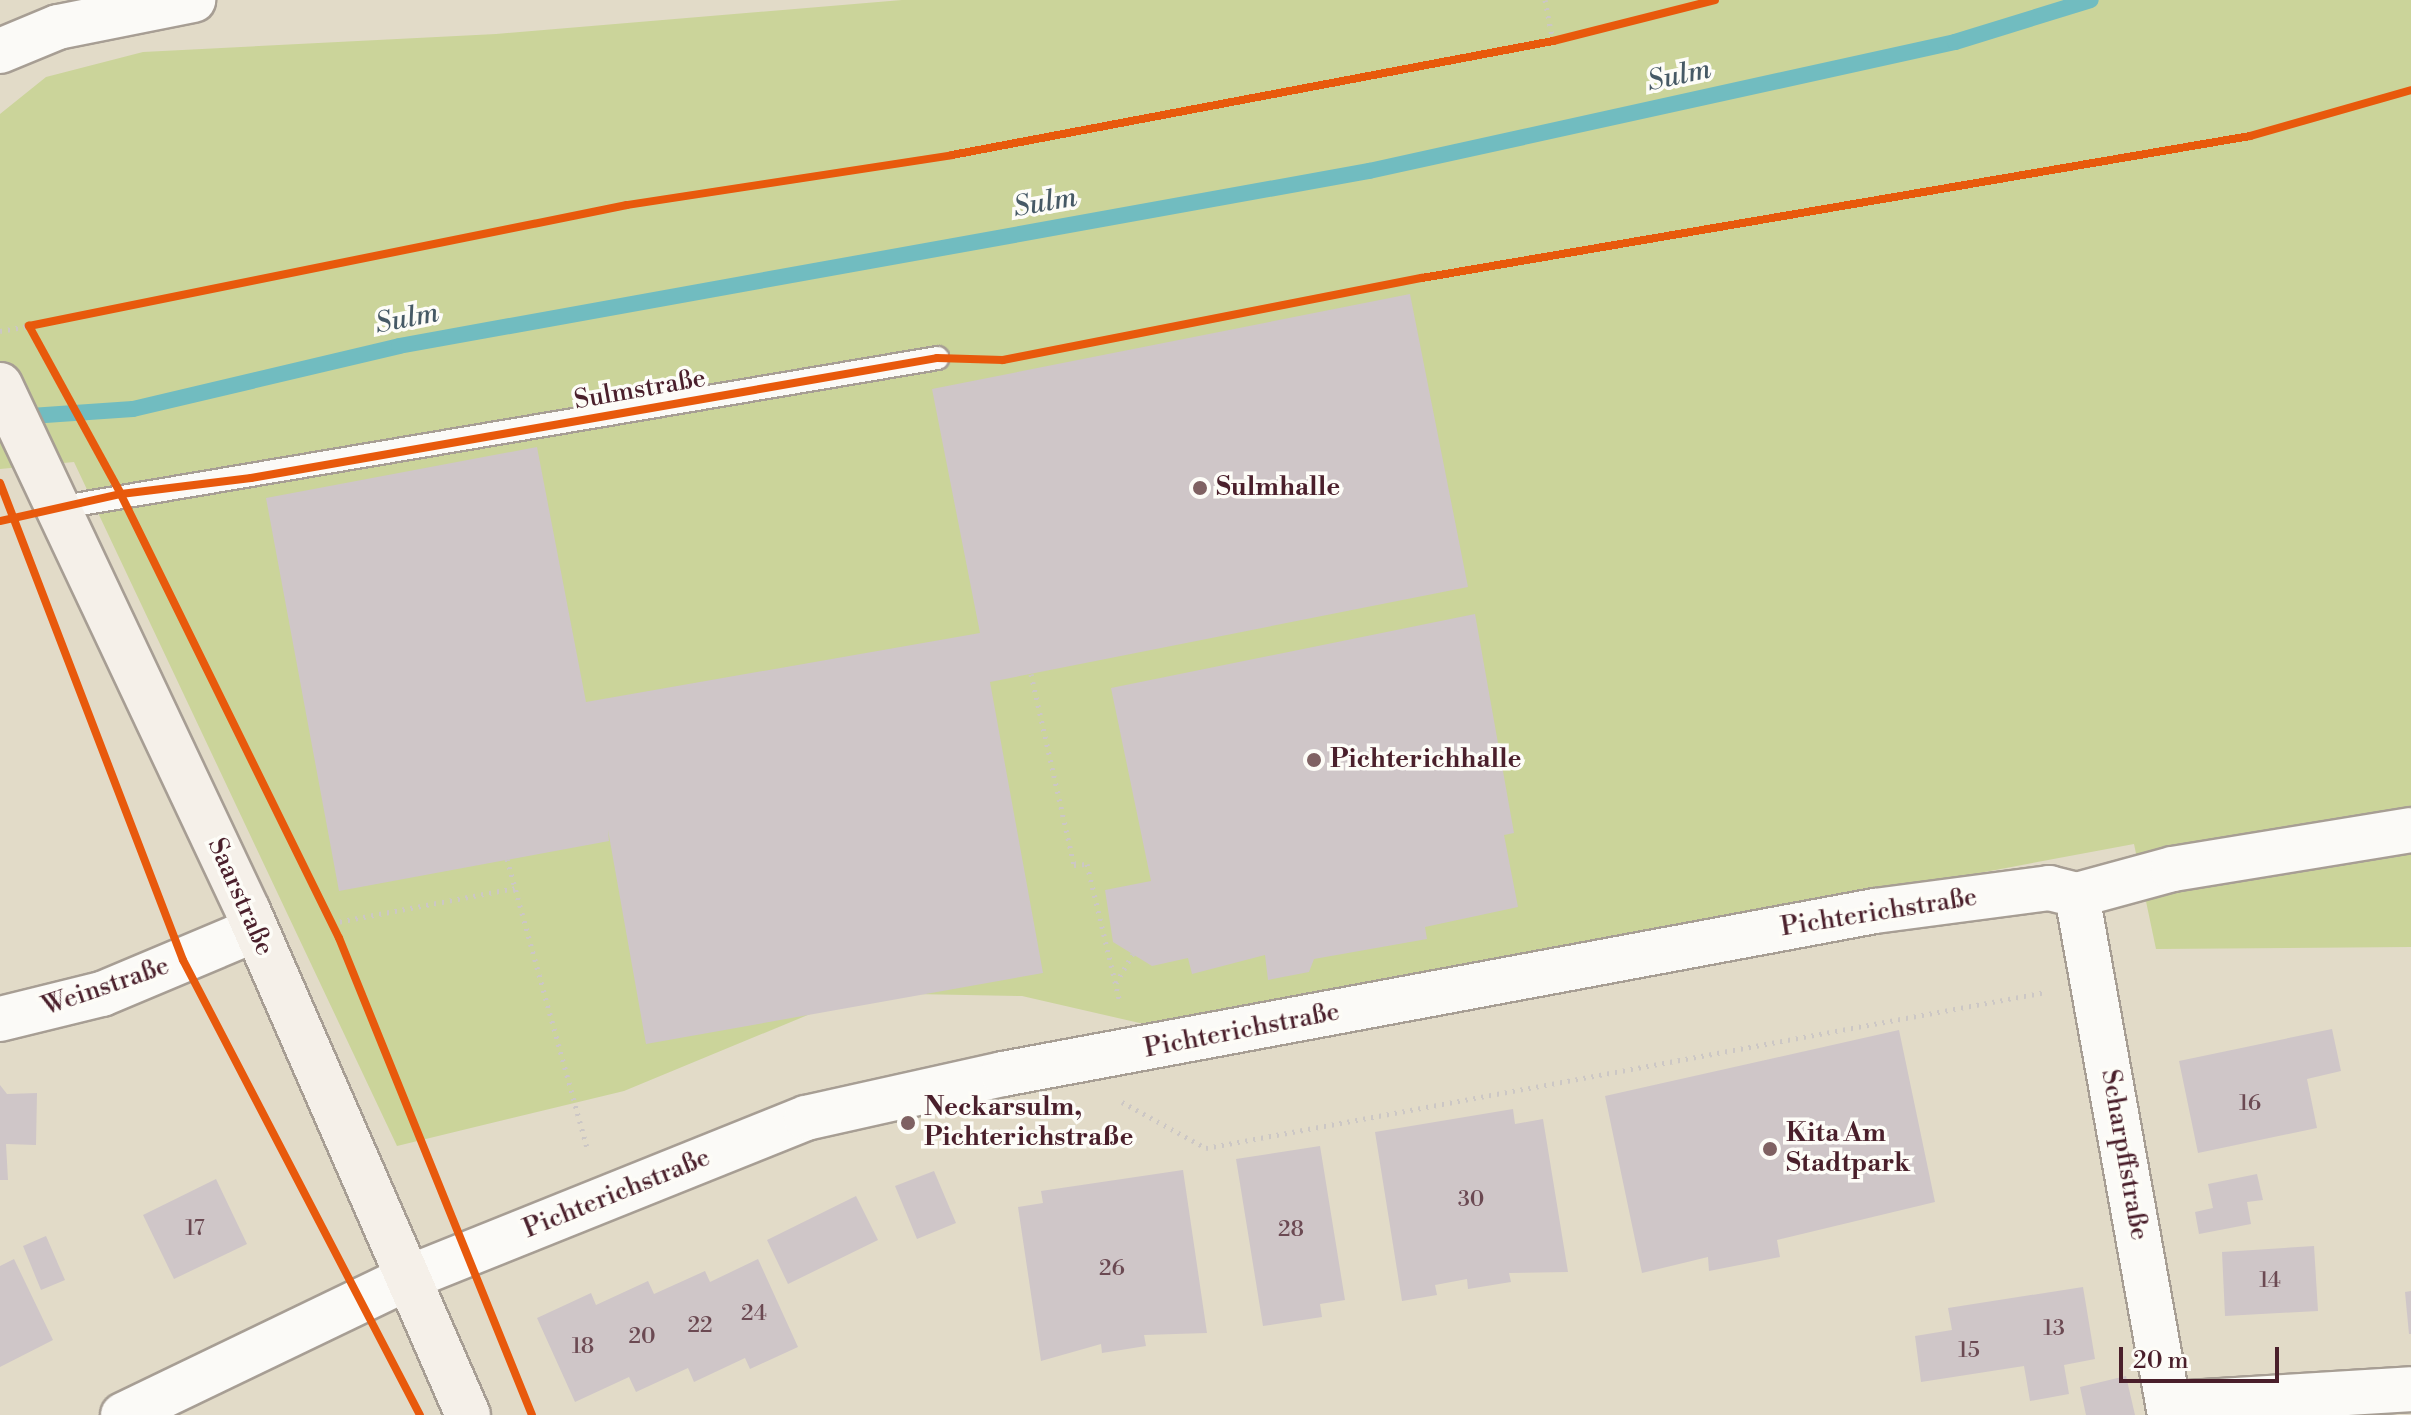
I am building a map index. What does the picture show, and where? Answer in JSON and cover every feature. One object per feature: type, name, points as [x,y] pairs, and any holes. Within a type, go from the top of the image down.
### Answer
[{"type":"street","points":[[0,51],[59,14],[193,0]]},
{"type":"street","name":"Saarstraße","points":[[0,385],[63,507],[468,1415]]},
{"type":"street","name":"Pichterichstraße","points":[[123,1415],[408,1278],[806,1118],[1055,1065],[1875,911],[2049,888],[2077,895],[2173,869],[2411,830]]},
{"type":"street","name":"Scharpffstraße","points":[[2077,895],[2170,1410]]},
{"type":"street","name":"Weinstraße","points":[[0,1019],[102,994],[254,930]]},
{"type":"street","points":[[2170,1410],[2411,1389]]},
{"type":"lane","name":"Sulmstraße","points":[[63,507],[349,461],[937,358]]},
{"type":"path","points":[[1545,0],[1553,41]]},
{"type":"path","points":[[0,331],[29,326]]},
{"type":"path","points":[[1031,674],[1074,865],[1087,864],[1132,1052]]},
{"type":"path","points":[[507,859],[602,1201]]},
{"type":"path","points":[[332,923],[515,888]]},
{"type":"path","points":[[1116,983],[1133,954]]},
{"type":"path","points":[[1055,1065],[1206,1148],[2093,983]]},
{"type":"green space","points":[[902,0],[2411,0],[2411,947],[2156,949],[2134,844],[1157,1027],[1022,996],[861,993],[624,1091],[397,1146],[74,462],[0,469],[0,114],[46,77],[143,52],[496,34]]},
{"type":"building","points":[[1410,294],[1468,587],[990,682],[1043,973],[646,1044],[608,830],[609,841],[339,891],[266,498],[537,447],[586,702],[980,633],[932,389]]},
{"type":"building","name":"Pichterichhalle","points":[[1475,614],[1514,833],[1504,835],[1518,907],[1425,927],[1427,939],[1314,959],[1309,972],[1268,980],[1265,955],[1192,974],[1188,958],[1152,966],[1113,942],[1105,890],[1151,881],[1111,688]]},
{"type":"building","points":[[2332,1029],[2341,1071],[2307,1079],[2317,1128],[2198,1153],[2179,1061]]},
{"type":"building","name":"Kita Am Stadtpark","points":[[1899,1030],[1935,1202],[1777,1240],[1780,1257],[1709,1271],[1708,1257],[1642,1273],[1605,1096]]},
{"type":"building","points":[[0,1085],[7,1094],[37,1093],[36,1145],[6,1144],[8,1180],[0,1180]]},
{"type":"building","points":[[1513,1109],[1515,1124],[1543,1119],[1568,1272],[1509,1273],[1511,1282],[1468,1289],[1467,1279],[1435,1285],[1437,1295],[1402,1301],[1375,1132]]},
{"type":"building","points":[[1320,1146],[1345,1300],[1320,1304],[1322,1317],[1263,1326],[1236,1159]]},
{"type":"building","points":[[1183,1170],[1207,1333],[1144,1335],[1146,1346],[1102,1353],[1101,1344],[1041,1361],[1018,1207],[1043,1203],[1041,1191]]},
{"type":"building","points":[[934,1171],[956,1223],[917,1239],[895,1186]]},
{"type":"building","points":[[2257,1174],[2263,1200],[2247,1202],[2251,1224],[2199,1234],[2195,1212],[2213,1208],[2208,1184]]},
{"type":"building","points":[[216,1179],[247,1244],[174,1279],[143,1215]]},
{"type":"building","points":[[856,1196],[878,1240],[788,1284],[767,1240]]},
{"type":"building","points":[[46,1236],[65,1280],[41,1290],[23,1246]]},
{"type":"building","points":[[2314,1246],[2318,1311],[2225,1316],[2222,1252]]},
{"type":"building","points":[[14,1259],[53,1340],[0,1367],[0,1266]]},
{"type":"building","points":[[758,1259],[798,1347],[750,1369],[745,1358],[694,1382],[688,1368],[636,1392],[629,1377],[575,1402],[537,1318],[591,1293],[596,1305],[648,1281],[654,1294],[705,1271],[710,1282]]},
{"type":"building","points":[[2083,1287],[2095,1359],[2064,1365],[2069,1394],[2030,1401],[2024,1366],[1921,1382],[1915,1336],[1952,1330],[1948,1308]]},
{"type":"building","points":[[2411,1291],[2411,1334],[2409,1334],[2405,1292]]},
{"type":"building","points":[[2126,1376],[2135,1415],[2086,1415],[2080,1387]]},
{"type":"waterway","name":"Sulm","points":[[16,417],[133,409],[399,346],[1369,171],[1955,42],[2091,0]]},
{"type":"cycle path","points":[[532,1415],[339,938],[121,494],[29,326],[627,205],[952,155],[1553,41],[1715,0]]},
{"type":"cycle path","points":[[0,521],[121,494],[251,478],[937,358],[1003,360],[1422,278],[2250,136],[2411,90]]},
{"type":"cycle path","points":[[0,483],[183,960],[420,1415]]},
{"type":"place","name":"Sulmhalle","points":[[1200,488]]},
{"type":"place","name":"Pichterichhalle","points":[[1314,760]]},
{"type":"place","name":"Neckarsulm, Pichterichstraße","points":[[908,1123]]},
{"type":"place","name":"Kita Am Stadtpark","points":[[1770,1149]]}]
